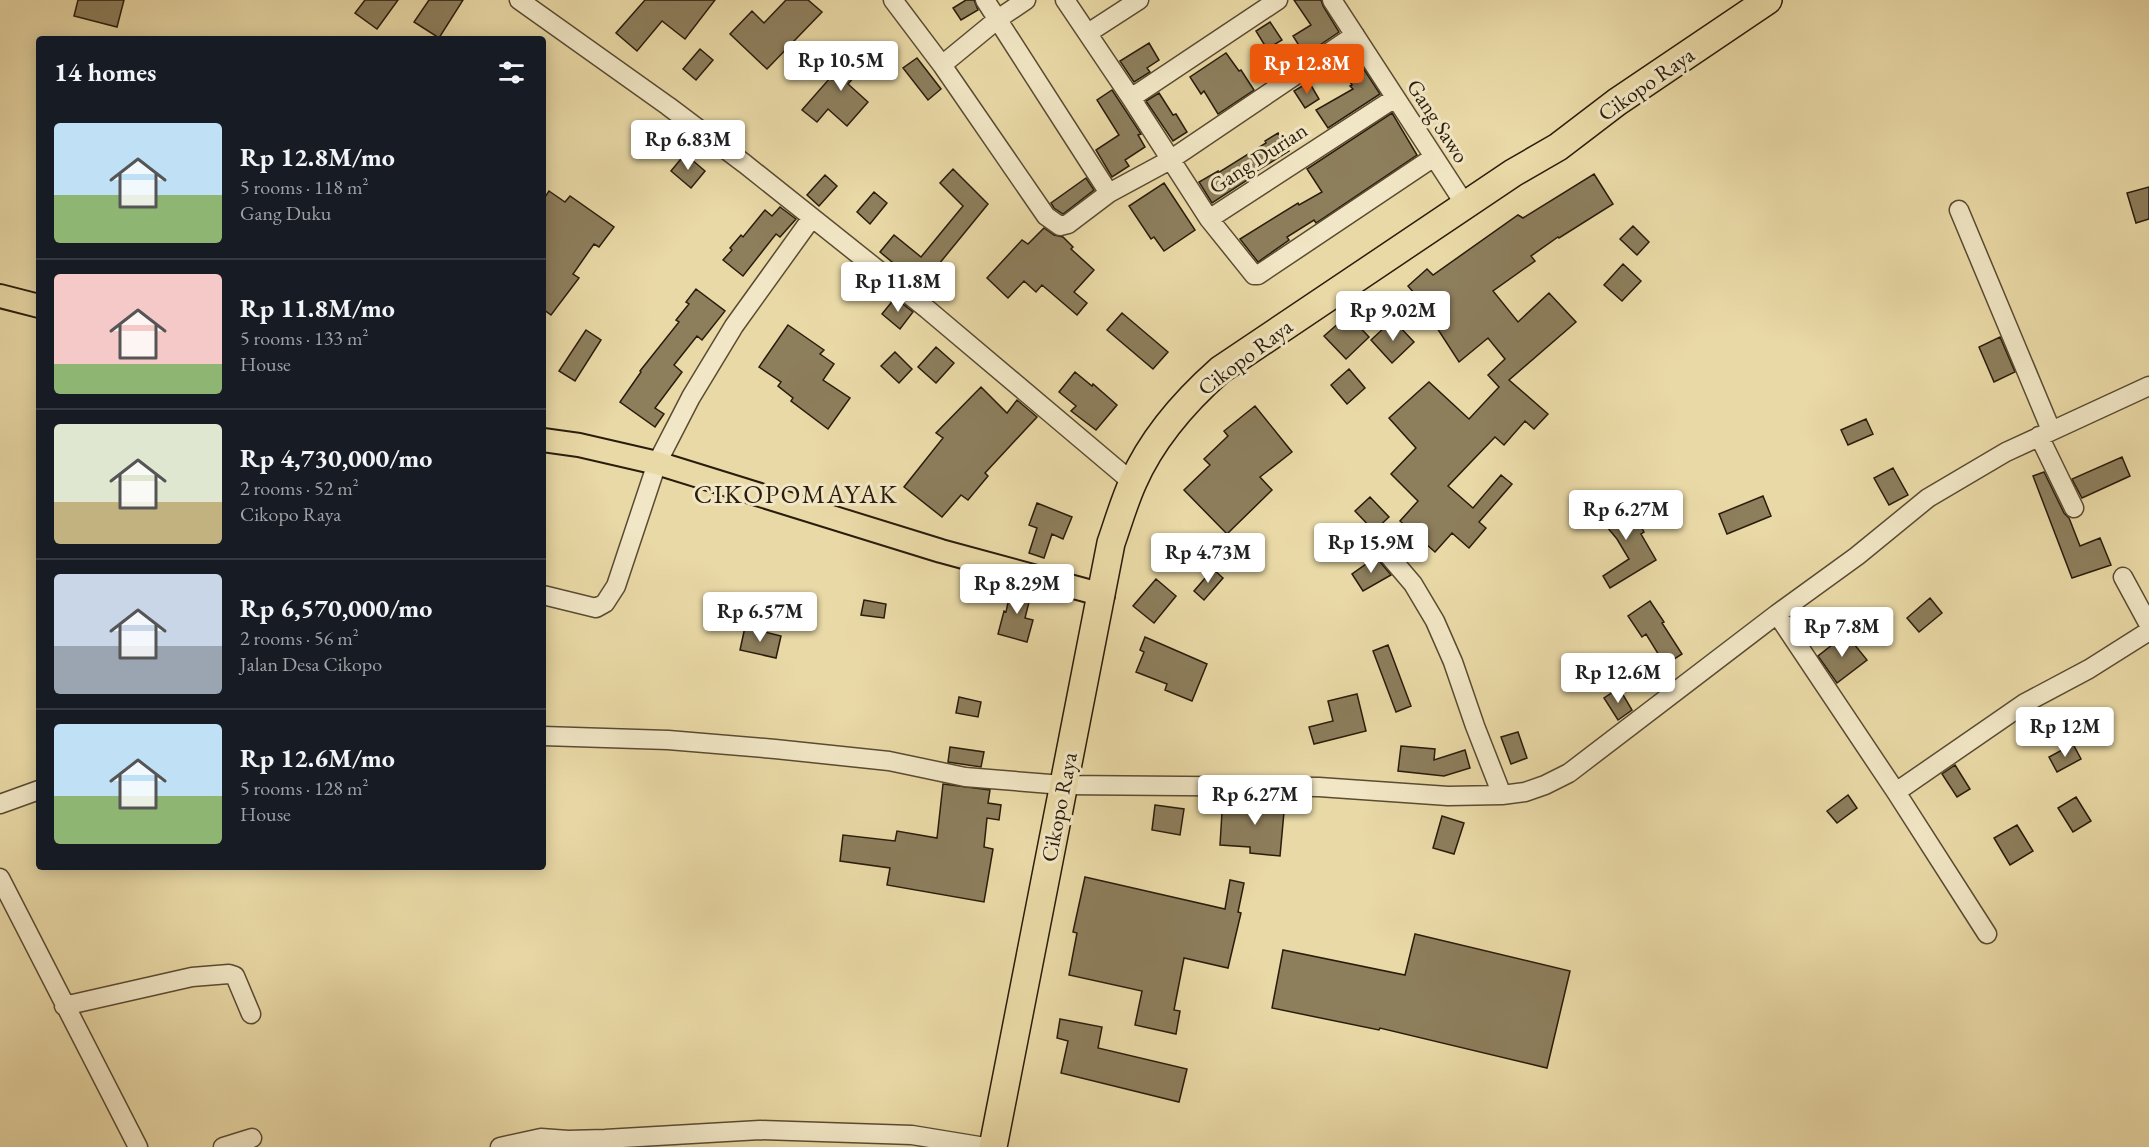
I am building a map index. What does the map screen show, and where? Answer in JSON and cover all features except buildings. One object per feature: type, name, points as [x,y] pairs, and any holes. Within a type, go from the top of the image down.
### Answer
[{"type":"highway","name":"Cikopo Raya","points":[[993,1147],[1112,543],[1132,482],[1147,455],[1201,387],[1220,370],[1514,173],[1558,147],[1617,102],[1768,0]]},
{"type":"main road","points":[[0,296],[36,305]]},
{"type":"main road","points":[[546,440],[579,445],[657,463],[930,548],[1102,595]]},
{"type":"street","points":[[519,0],[745,164],[811,219],[927,309],[1132,482]]},
{"type":"street","points":[[893,0],[942,65],[1046,216],[1060,226],[1068,224],[1109,193],[1170,160],[1355,35]]},
{"type":"street","points":[[985,0],[1109,193]]},
{"type":"street","points":[[942,65],[998,19],[1026,0]]},
{"type":"street","points":[[1065,0],[1089,33],[1209,219],[1251,272],[1258,275],[1434,157]]},
{"type":"street","points":[[1089,33],[1140,0]]},
{"type":"street","points":[[1131,98],[1278,0]]},
{"type":"street","name":"Gang Sawo","points":[[1332,0],[1466,206]]},
{"type":"street","name":"Gang Durian","points":[[1209,219],[1395,98]]},
{"type":"street","points":[[1959,210],[2074,508]]},
{"type":"street","points":[[546,596],[596,608],[605,603],[616,586],[657,463],[711,362],[811,219]]},
{"type":"street","points":[[546,736],[668,740],[775,749],[889,761],[965,777],[1063,785],[1319,787],[1448,796],[1502,795],[1525,792],[1569,773],[1777,614],[1857,556],[1928,498],[2006,452],[2149,386]]},
{"type":"street","points":[[1384,550],[1413,584],[1436,621],[1502,795]]},
{"type":"street","points":[[2123,577],[2149,625]]},
{"type":"street","points":[[1777,614],[1896,792],[1987,934]]},
{"type":"street","points":[[1896,792],[2025,703],[2089,669],[2149,631]]},
{"type":"street","points":[[0,804],[36,791]]},
{"type":"street","points":[[0,878],[138,1147]]},
{"type":"street","points":[[64,1006],[192,977],[229,974],[234,976],[251,1014]]},
{"type":"street","points":[[500,1147],[541,1138],[605,1139],[760,1130],[912,1136],[985,1147]]},
{"type":"street","points":[[224,1147],[252,1138]]},
{"type":"district","name":"CIKOPOMAYAK","points":[[796,494]]}]
